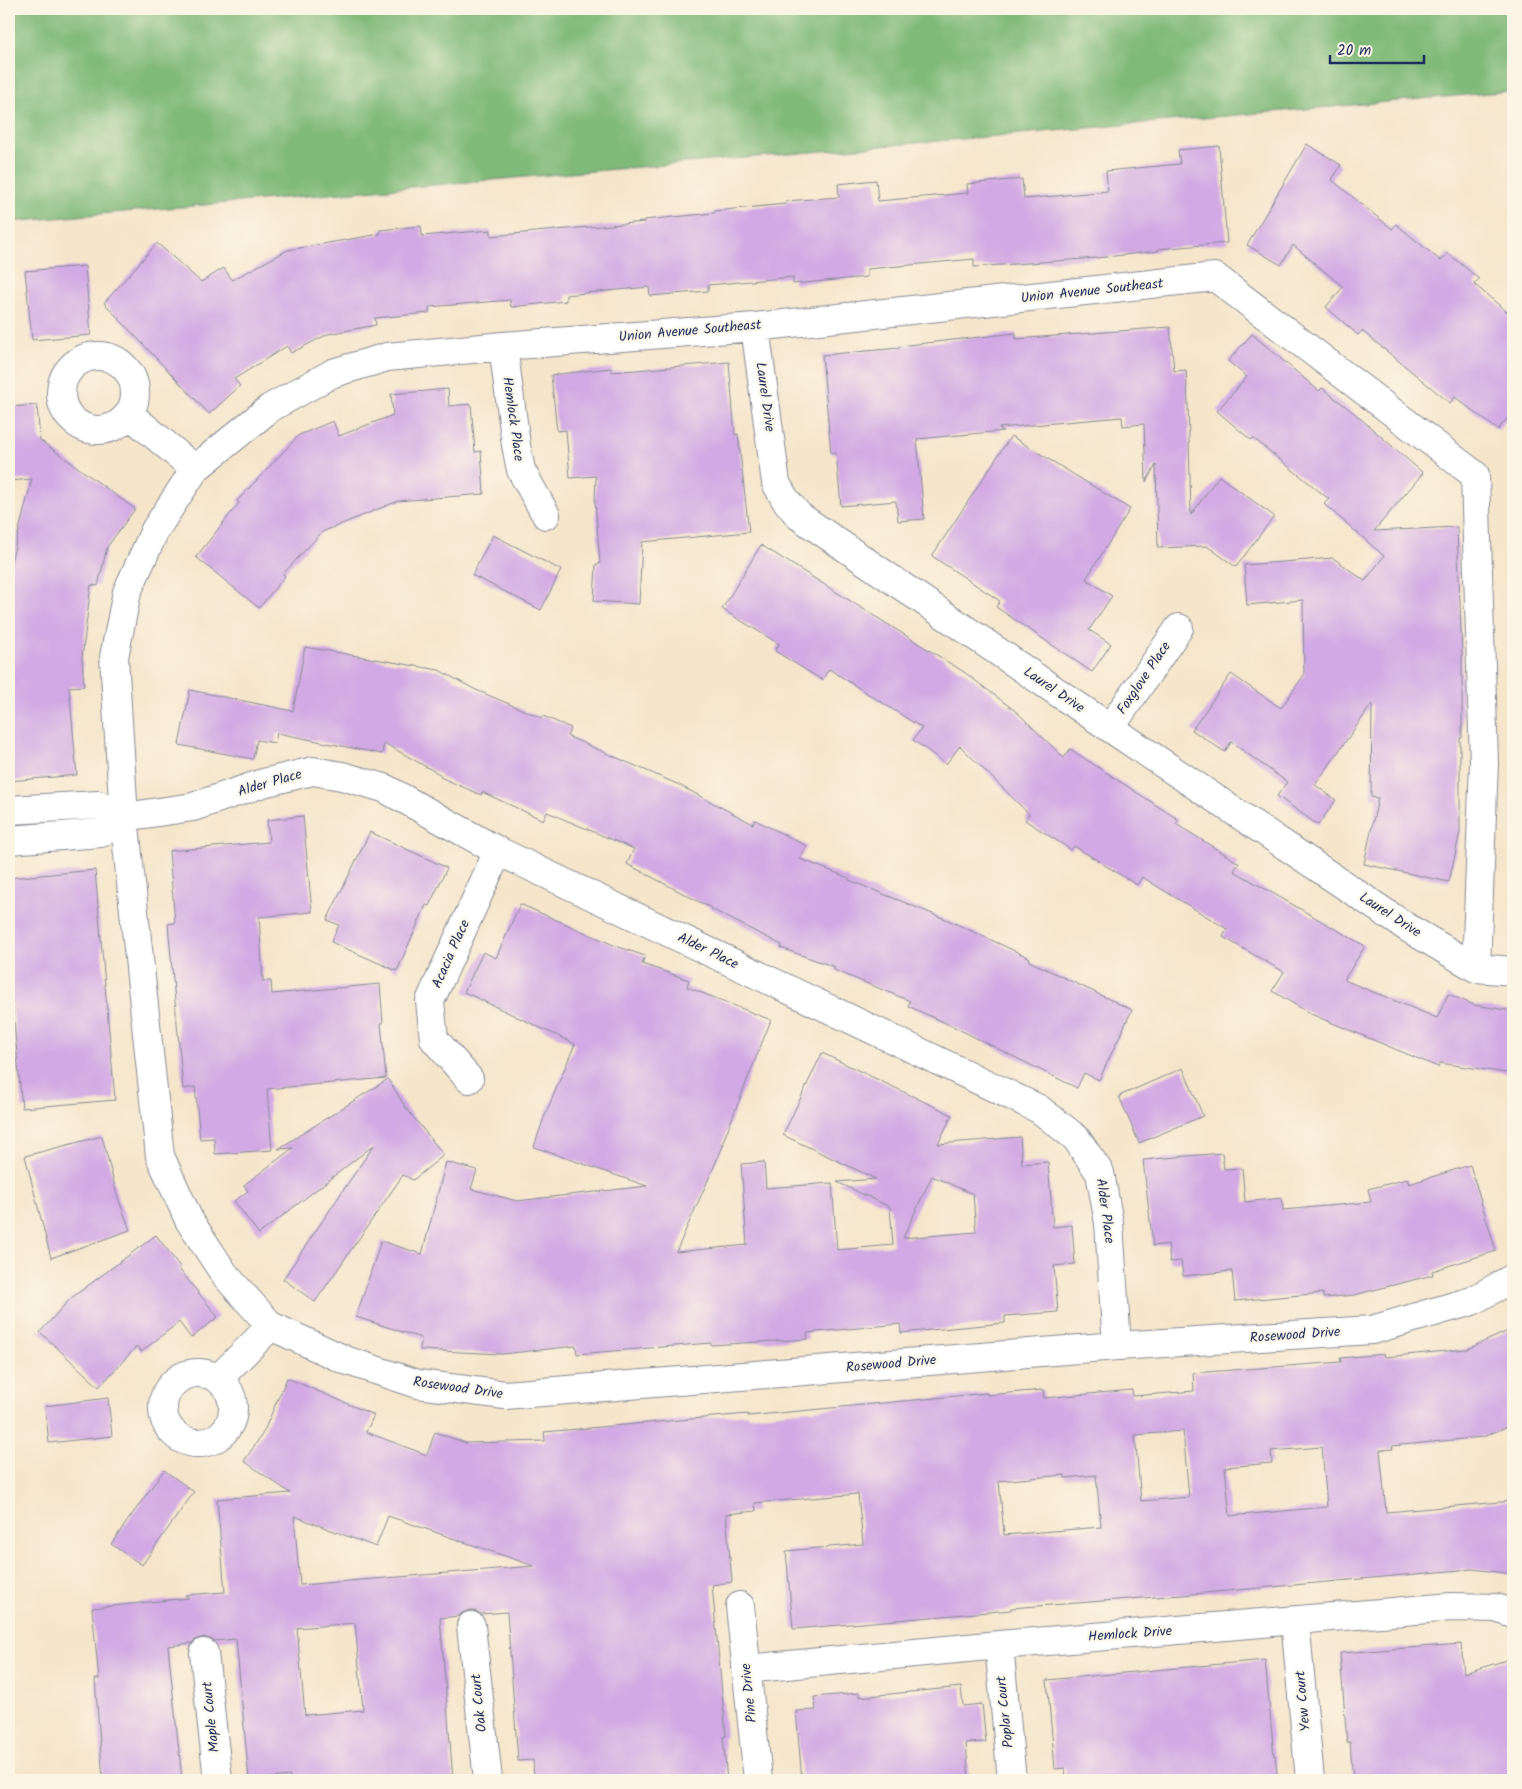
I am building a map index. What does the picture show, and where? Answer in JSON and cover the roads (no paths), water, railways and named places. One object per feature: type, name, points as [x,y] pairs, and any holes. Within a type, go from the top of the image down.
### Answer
[{"type":"street","name":"Union Avenue Southeast","points":[[272,1326],[225,1275],[189,1220],[160,1156],[124,817],[114,657],[127,592],[155,530],[196,469],[270,408],[333,373],[387,357],[755,326],[1215,278],[1475,475],[1484,763],[1476,968]]},
{"type":"street","name":"Laurel Drive","points":[[755,326],[776,483],[799,516],[1408,928],[1476,968]]},
{"type":"street","name":"Hemlock Place","points":[[503,346],[516,446],[521,470],[546,515]]},
{"type":"street","points":[[129,414],[196,469]]},
{"type":"street","name":"Foxglove Place","points":[[1110,728],[1178,628]]},
{"type":"street","name":"Alder Place","points":[[124,817],[192,807],[263,783],[313,771],[342,776],[384,788],[498,851],[1039,1109],[1076,1138],[1100,1174],[1109,1223],[1117,1346]]},
{"type":"street","points":[[9,810],[98,805],[124,817]]},
{"type":"street","points":[[9,840],[101,833],[124,817]]},
{"type":"street","name":"Acacia Place","points":[[469,1079],[434,1040],[430,1001],[498,851]]},
{"type":"street","points":[[1476,968],[1513,971]]},
{"type":"street","name":"Rosewood Drive","points":[[272,1326],[345,1360],[418,1384],[505,1396],[1117,1346],[1372,1330],[1472,1301],[1513,1278]]},
{"type":"street","points":[[218,1379],[272,1326]]},
{"type":"street","name":"Pine Drive","points":[[740,1606],[758,1780]]},
{"type":"street","name":"Hemlock Drive","points":[[746,1669],[999,1645],[1452,1607],[1496,1608],[1513,1614]]},
{"type":"street","name":"Yew Court","points":[[1295,1621],[1310,1780]]},
{"type":"street","name":"Oak Court","points":[[471,1626],[488,1780]]},
{"type":"street","name":"Poplar Court","points":[[999,1645],[1012,1780]]},
{"type":"street","name":"Maple Court","points":[[204,1653],[218,1780]]}]
